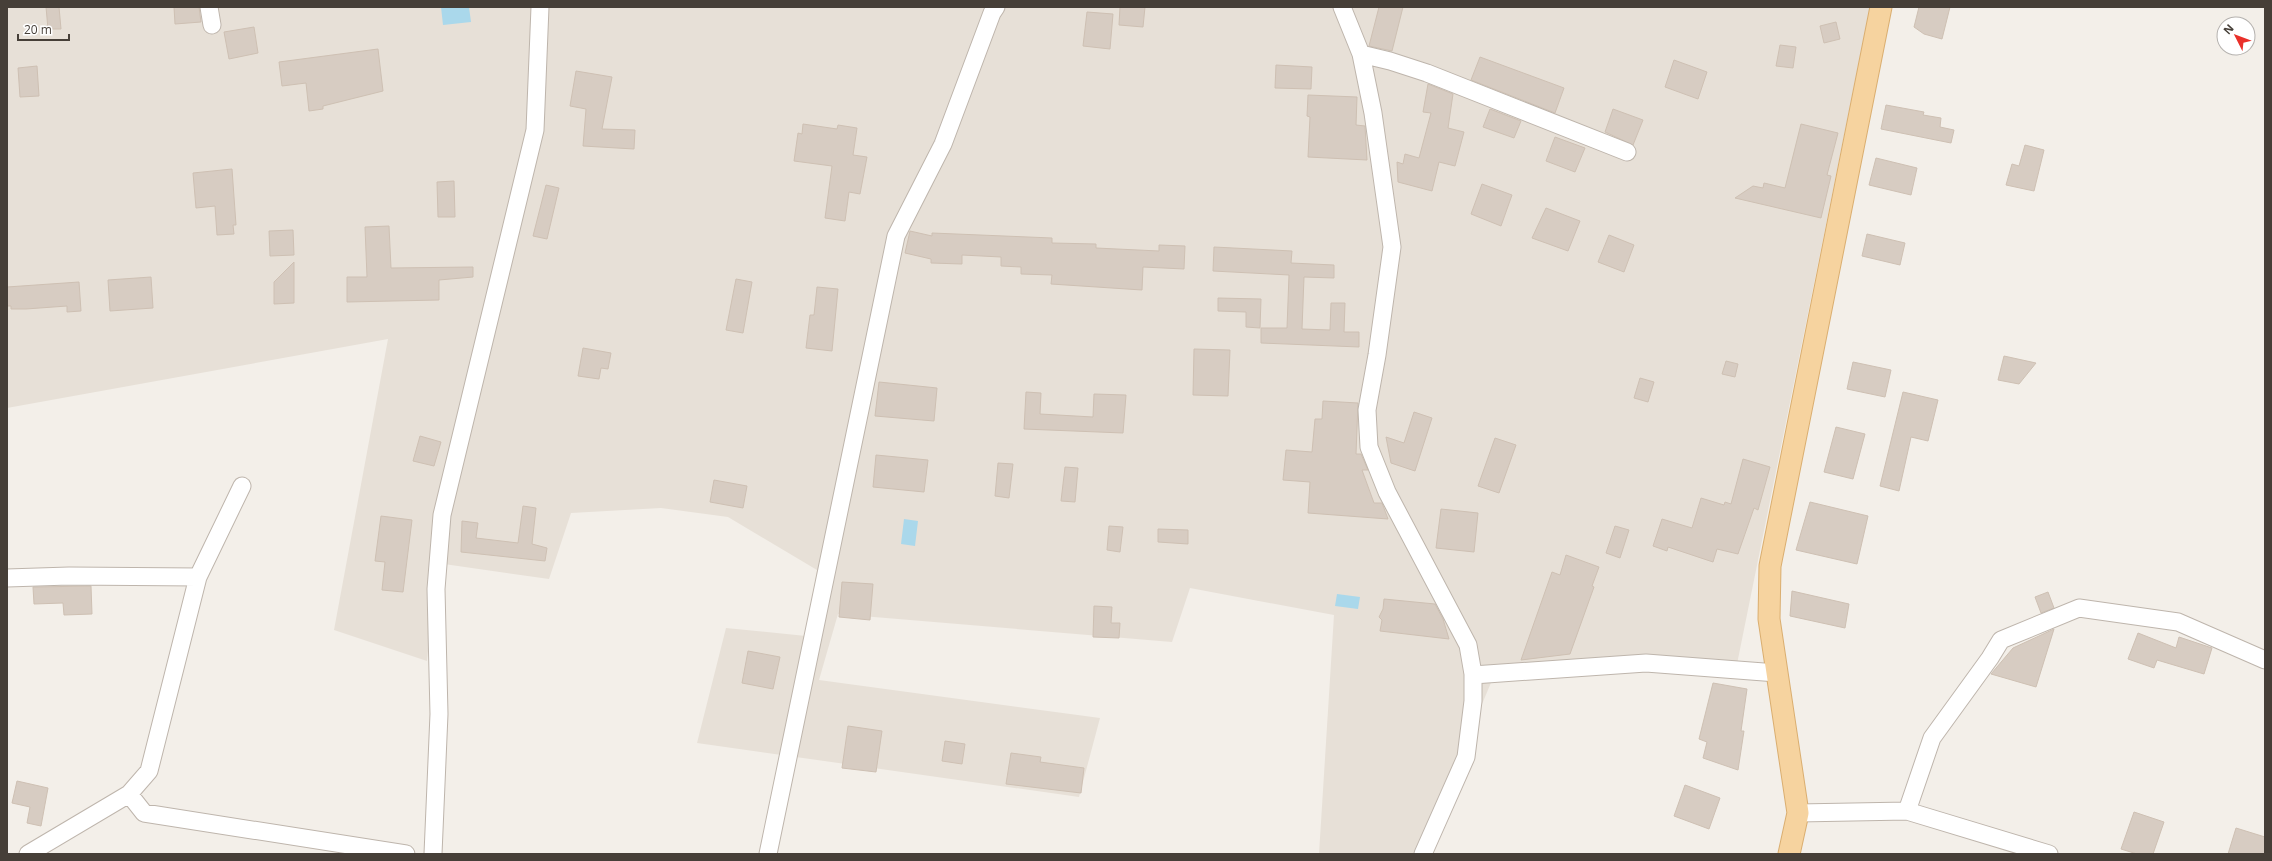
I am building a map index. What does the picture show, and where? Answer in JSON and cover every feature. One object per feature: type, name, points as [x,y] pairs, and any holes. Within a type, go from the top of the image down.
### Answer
[{"type":"main road","points":[[1789,854],[1798,813],[1769,619],[1770,566],[1881,7]]},
{"type":"street","points":[[209,7],[212,25]]},
{"type":"street","points":[[433,854],[439,714],[436,588],[442,515],[536,130],[540,7]]},
{"type":"street","points":[[768,854],[896,236],[943,144],[992,13],[996,7]]},
{"type":"street","points":[[1342,7],[1361,54],[1373,112],[1392,247],[1377,355],[1367,410],[1369,447],[1387,492],[1468,645],[1473,675],[1473,701],[1466,756],[1423,854]]},
{"type":"street","points":[[1361,54],[1390,61],[1427,73],[1627,152]]},
{"type":"street","points":[[28,854],[129,794],[149,772],[198,577],[242,486]]},
{"type":"street","points":[[7,578],[68,576],[198,577]]},
{"type":"street","points":[[1907,811],[1932,738],[1990,658],[2001,640],[2079,608],[2178,622],[2265,660]]},
{"type":"street","points":[[1473,675],[1646,663],[1777,673]]},
{"type":"street","points":[[129,794],[144,813],[406,854]]},
{"type":"street","points":[[1798,813],[1907,811],[2049,854]]},
{"type":"shaded area","points":[[7,7],[1870,7],[1737,664],[1498,666],[1419,854],[1319,854],[1334,615],[1190,588],[1172,642],[838,614],[819,680],[1100,718],[1079,797],[697,743],[726,628],[806,636],[817,570],[728,517],[661,508],[571,513],[549,579],[437,563],[427,661],[334,630],[388,339],[7,408]]},
{"type":"water","points":[[441,7],[469,7],[471,22],[443,25]]},
{"type":"water","points":[[904,519],[918,521],[915,546],[901,544]]},
{"type":"water","points":[[1337,594],[1360,597],[1358,609],[1335,606]]},
{"type":"building","points":[[46,7],[59,7],[61,29],[48,29]]},
{"type":"building","points":[[174,7],[199,7],[201,22],[175,24]]},
{"type":"building","points":[[1120,7],[1145,7],[1143,27],[1119,25]]},
{"type":"building","points":[[1379,7],[1403,7],[1392,51],[1369,46]]},
{"type":"building","points":[[1919,7],[1950,7],[1942,39],[1924,34],[1914,27]]},
{"type":"building","points":[[1087,12],[1113,14],[1110,49],[1083,46]]},
{"type":"building","points":[[1836,22],[1840,39],[1824,43],[1820,26]]},
{"type":"building","points":[[254,27],[258,53],[229,59],[224,32]]},
{"type":"building","points":[[1780,45],[1796,47],[1793,68],[1776,66]]},
{"type":"building","points":[[378,49],[383,91],[323,106],[323,109],[309,111],[306,83],[282,86],[279,62]]},
{"type":"building","points":[[1480,57],[1564,88],[1555,113],[1471,80]]},
{"type":"building","points":[[1674,60],[1707,72],[1698,99],[1665,87]]},
{"type":"building","points":[[1276,65],[1312,67],[1311,89],[1275,88]]},
{"type":"building","points":[[37,66],[39,96],[20,97],[18,68]]},
{"type":"building","points":[[576,71],[612,77],[602,129],[635,130],[634,149],[583,146],[586,109],[570,106]]},
{"type":"building","points":[[1428,84],[1453,94],[1448,128],[1464,132],[1455,166],[1439,162],[1432,191],[1398,182],[1397,162],[1403,164],[1405,154],[1419,158],[1431,113],[1423,112]]},
{"type":"building","points":[[1308,95],[1357,97],[1356,125],[1365,126],[1367,160],[1308,157],[1310,117],[1307,116]]},
{"type":"building","points":[[1886,105],[1924,112],[1923,115],[1941,118],[1940,127],[1954,130],[1951,143],[1881,129]]},
{"type":"building","points":[[1490,109],[1521,121],[1514,138],[1483,127]]},
{"type":"building","points":[[1613,109],[1643,120],[1633,145],[1605,132]]},
{"type":"building","points":[[803,124],[837,129],[838,125],[857,128],[853,155],[867,157],[860,194],[849,192],[845,221],[825,218],[832,166],[794,161],[798,133],[802,134]]},
{"type":"building","points":[[1801,124],[1838,133],[1827,175],[1831,176],[1821,218],[1735,198],[1753,186],[1763,188],[1764,183],[1785,188]]},
{"type":"building","points":[[1555,137],[1585,148],[1575,172],[1546,161]]},
{"type":"building","points":[[2025,145],[2044,150],[2034,191],[2006,185],[2012,164],[2019,166]]},
{"type":"building","points":[[1876,158],[1917,168],[1911,195],[1869,185]]},
{"type":"building","points":[[232,169],[236,225],[233,225],[234,234],[217,235],[215,206],[196,208],[193,173]]},
{"type":"building","points":[[454,181],[455,217],[438,217],[437,182]]},
{"type":"building","points":[[1482,184],[1512,195],[1501,226],[1471,214]]},
{"type":"building","points":[[546,185],[559,188],[547,239],[533,236]]},
{"type":"building","points":[[1546,208],[1580,221],[1568,251],[1532,238]]},
{"type":"building","points":[[389,226],[391,268],[473,267],[473,277],[439,280],[439,300],[347,302],[347,277],[367,277],[365,227]]},
{"type":"building","points":[[293,230],[294,255],[270,256],[269,231]]},
{"type":"building","points":[[910,231],[932,236],[932,233],[1052,238],[1052,243],[1096,244],[1096,248],[1159,251],[1159,245],[1185,246],[1184,269],[1143,267],[1142,290],[1051,284],[1052,275],[1021,274],[1021,267],[1001,266],[1001,257],[962,255],[962,264],[931,263],[931,259],[905,253]]},
{"type":"building","points":[[1867,234],[1905,243],[1900,265],[1862,256]]},
{"type":"building","points":[[1609,235],[1634,245],[1624,272],[1598,262]]},
{"type":"building","points":[[1214,247],[1292,251],[1291,263],[1334,265],[1334,278],[1304,277],[1302,329],[1330,330],[1331,303],[1345,303],[1344,332],[1359,332],[1359,347],[1261,343],[1261,328],[1287,328],[1289,275],[1213,271]]},
{"type":"building","points":[[294,262],[294,303],[274,304],[274,282]]},
{"type":"building","points":[[151,277],[153,308],[110,311],[108,280]]},
{"type":"building","points":[[736,279],[752,282],[743,333],[726,330]]},
{"type":"building","points":[[79,282],[81,311],[67,312],[67,306],[11,309],[11,306],[7,306],[7,287]]},
{"type":"building","points":[[817,287],[838,289],[832,351],[806,348],[810,315],[814,315]]},
{"type":"building","points":[[1218,298],[1261,299],[1260,328],[1246,327],[1246,312],[1218,311]]},
{"type":"building","points":[[583,348],[611,353],[608,369],[601,368],[599,379],[578,376]]},
{"type":"building","points":[[1194,349],[1230,350],[1228,396],[1193,395]]},
{"type":"building","points":[[2004,356],[2036,363],[2019,384],[1998,380]]},
{"type":"building","points":[[1726,361],[1738,364],[1735,377],[1722,374]]},
{"type":"building","points":[[1853,362],[1891,370],[1885,397],[1847,389]]},
{"type":"building","points":[[1640,378],[1654,382],[1648,402],[1634,398]]},
{"type":"building","points":[[879,382],[937,388],[934,421],[875,416]]},
{"type":"building","points":[[1026,392],[1041,393],[1040,414],[1093,417],[1094,394],[1126,395],[1123,433],[1024,429]]},
{"type":"building","points":[[1903,392],[1938,400],[1928,441],[1911,437],[1899,491],[1880,486]]},
{"type":"building","points":[[1323,401],[1358,403],[1356,454],[1361,454],[1368,470],[1362,470],[1374,503],[1382,503],[1388,519],[1308,513],[1310,482],[1283,480],[1286,450],[1312,452],[1315,419],[1322,419]]},
{"type":"building","points":[[1414,412],[1432,418],[1415,471],[1391,463],[1386,437],[1404,443]]},
{"type":"building","points":[[1836,427],[1865,434],[1853,479],[1824,472]]},
{"type":"building","points":[[420,436],[441,442],[434,466],[413,461]]},
{"type":"building","points":[[1495,438],[1516,445],[1499,493],[1478,486]]},
{"type":"building","points":[[876,455],[928,460],[924,492],[873,487]]},
{"type":"building","points":[[1743,459],[1770,467],[1758,510],[1754,508],[1738,554],[1717,549],[1713,562],[1668,547],[1667,551],[1653,546],[1662,519],[1692,528],[1701,498],[1724,505],[1725,502],[1731,504]]},
{"type":"building","points":[[998,463],[1013,464],[1009,498],[995,496]]},
{"type":"building","points":[[1065,467],[1078,468],[1075,502],[1061,501]]},
{"type":"building","points":[[714,480],[747,486],[743,508],[710,502]]},
{"type":"building","points":[[1810,502],[1868,516],[1857,564],[1796,550]]},
{"type":"building","points":[[523,506],[536,508],[532,544],[547,548],[545,561],[461,552],[462,521],[478,523],[476,538],[518,543]]},
{"type":"building","points":[[1441,509],[1478,513],[1474,552],[1436,548]]},
{"type":"building","points":[[381,516],[412,520],[403,592],[382,590],[385,562],[375,561]]},
{"type":"building","points":[[1109,526],[1123,527],[1120,552],[1107,550]]},
{"type":"building","points":[[1615,526],[1629,530],[1620,558],[1606,553]]},
{"type":"building","points":[[1158,529],[1188,530],[1188,544],[1158,542]]},
{"type":"building","points":[[1566,555],[1599,567],[1592,586],[1594,587],[1570,654],[1521,660],[1552,572],[1560,575]]},
{"type":"building","points":[[842,582],[873,584],[870,620],[839,617]]},
{"type":"building","points":[[91,586],[92,614],[64,615],[63,603],[34,604],[33,587]]},
{"type":"building","points":[[1792,591],[1849,604],[1845,628],[1790,616]]},
{"type":"building","points":[[2048,592],[2054,608],[2041,613],[2035,597]]},
{"type":"building","points":[[1384,599],[1435,604],[1443,619],[1449,639],[1380,631],[1382,620],[1379,617],[1383,609]]},
{"type":"building","points":[[1094,606],[1112,607],[1111,623],[1120,623],[1119,638],[1093,637]]},
{"type":"building","points":[[2054,629],[2036,687],[1991,674],[2013,648]]},
{"type":"building","points":[[2138,633],[2176,648],[2179,637],[2212,648],[2204,674],[2157,660],[2154,668],[2128,659]]},
{"type":"building","points":[[748,651],[780,657],[773,689],[742,683]]},
{"type":"building","points":[[1713,683],[1747,689],[1741,731],[1744,731],[1738,770],[1703,758],[1707,742],[1699,739]]},
{"type":"building","points":[[848,726],[882,731],[876,772],[842,768]]},
{"type":"building","points":[[945,741],[965,744],[962,764],[942,761]]},
{"type":"building","points":[[1011,753],[1041,757],[1040,762],[1084,768],[1081,793],[1006,784]]},
{"type":"building","points":[[17,781],[48,788],[41,826],[27,823],[30,807],[12,803]]},
{"type":"building","points":[[1685,785],[1720,798],[1709,829],[1674,816]]},
{"type":"building","points":[[2134,812],[2164,822],[2153,854],[2137,854],[2121,849]]},
{"type":"building","points":[[2236,828],[2265,837],[2265,854],[2228,854]]}]
